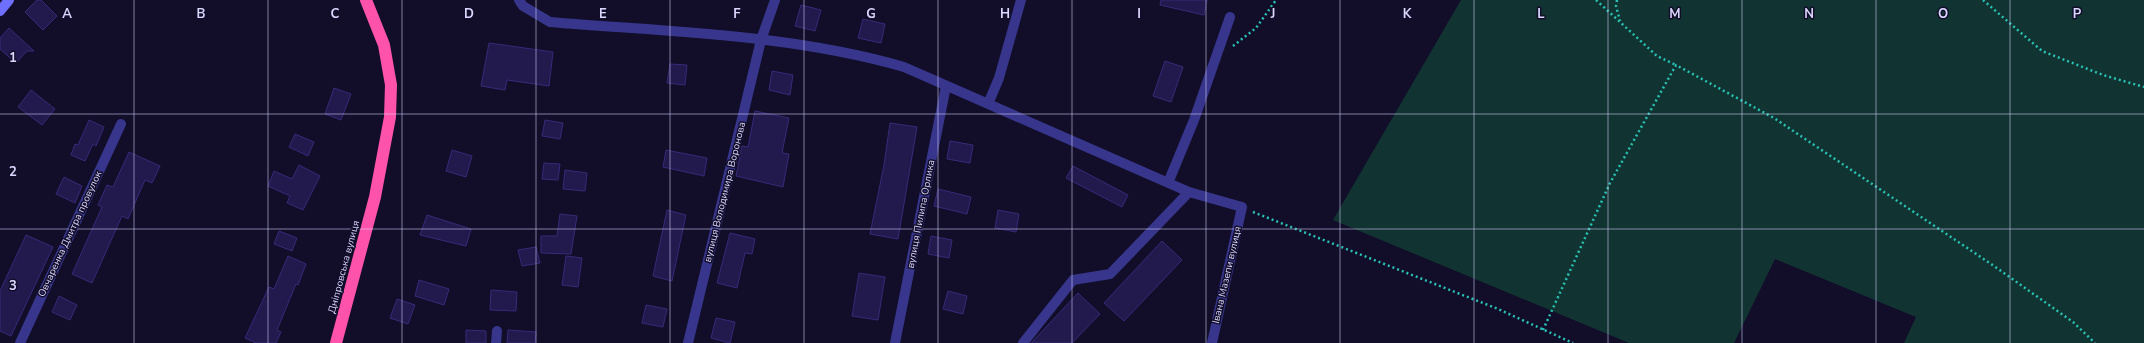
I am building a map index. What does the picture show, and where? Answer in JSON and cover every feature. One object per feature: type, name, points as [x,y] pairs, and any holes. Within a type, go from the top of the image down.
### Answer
[{"type":"highway","name":"Дніпровська вулиця","points":[[336,343],[375,197],[390,117],[391,85],[384,45],[366,0]]},
{"type":"street","points":[[0,11],[9,0]]},
{"type":"street","name":"вулиця Володимира Воронова","points":[[688,343],[761,40],[775,0]]},
{"type":"street","points":[[988,104],[999,78],[1021,0]]},
{"type":"street","points":[[523,2],[550,22],[761,40],[859,54],[904,67],[1189,192],[1242,207]]},
{"type":"street","points":[[1168,183],[1194,120],[1230,17]]},
{"type":"street","name":"вулиця Пилипа Орлика","points":[[895,343],[946,86]]},
{"type":"street","name":"Овчаренка Дмитра провулок","points":[[20,343],[121,124]]},
{"type":"street","points":[[1023,343],[1073,280],[1110,274],[1189,192]]},
{"type":"street","name":"Івана Мазепи вулиця","points":[[1212,343],[1242,207]]},
{"type":"street","points":[[496,343],[497,331]]},
{"type":"path","points":[[1215,59],[1256,28],[1276,0]]},
{"type":"path","points":[[1596,0],[1657,56],[1774,118],[2000,270],[2073,322],[2095,343]]},
{"type":"path","points":[[1617,0],[1616,6],[1621,22]]},
{"type":"path","points":[[1983,0],[2042,51],[2103,75],[2144,88]]},
{"type":"path","points":[[1543,330],[1610,183],[1676,65]]},
{"type":"path","points":[[1242,207],[1498,309],[1573,343]]},
{"type":"green space","points":[[1461,0],[2144,0],[2144,343],[1904,343],[1916,317],[1775,259],[1734,343],[1629,343],[1333,220]]},
{"type":"building","points":[[37,0],[41,0],[57,16],[43,30],[25,12]]},
{"type":"building","points":[[1161,0],[1207,0],[1204,15],[1160,5]]},
{"type":"building","points":[[801,5],[821,10],[815,31],[795,26]]},
{"type":"building","points":[[863,19],[885,24],[881,43],[858,38]]},
{"type":"building","points":[[9,28],[34,51],[27,51],[16,63],[0,49],[0,38]]},
{"type":"building","points":[[489,43],[553,52],[549,86],[507,80],[505,90],[481,86]]},
{"type":"building","points":[[1165,61],[1183,67],[1171,102],[1153,96]]},
{"type":"building","points":[[670,64],[687,65],[685,85],[667,83]]},
{"type":"building","points":[[772,71],[793,75],[790,95],[769,90]]},
{"type":"building","points":[[334,88],[351,94],[341,120],[325,114]]},
{"type":"building","points":[[31,90],[55,109],[42,125],[18,107]]},
{"type":"building","points":[[755,111],[789,118],[782,153],[789,154],[783,187],[736,176],[742,146],[748,147]]},
{"type":"building","points":[[89,120],[104,127],[96,146],[93,144],[85,161],[71,155],[75,144],[78,145]]},
{"type":"building","points":[[545,120],[563,123],[560,139],[542,136]]},
{"type":"building","points":[[890,123],[917,127],[898,239],[870,234],[884,165]]},
{"type":"building","points":[[295,134],[314,142],[308,156],[289,147]]},
{"type":"building","points":[[950,141],[973,145],[970,163],[947,159]]},
{"type":"building","points":[[452,150],[472,156],[466,177],[446,171]]},
{"type":"building","points":[[666,150],[707,158],[704,176],[663,167]]},
{"type":"building","points":[[129,152],[160,166],[152,183],[145,180],[128,219],[122,216],[92,283],[72,274],[102,207],[98,205],[107,185],[113,187]]},
{"type":"building","points":[[544,163],[560,164],[558,180],[542,179]]},
{"type":"building","points":[[299,165],[320,176],[303,210],[287,203],[290,196],[268,186],[274,171],[292,179]]},
{"type":"building","points":[[1073,166],[1128,195],[1122,207],[1066,178]]},
{"type":"building","points":[[565,170],[587,173],[585,191],[563,189]]},
{"type":"building","points":[[64,177],[82,186],[75,203],[56,194]]},
{"type":"building","points":[[938,189],[971,197],[967,214],[934,206]]},
{"type":"building","points":[[667,210],[686,215],[672,281],[653,276]]},
{"type":"building","points":[[998,210],[1019,214],[1016,232],[995,228]]},
{"type":"building","points":[[560,214],[577,216],[571,254],[541,253],[541,236],[557,236]]},
{"type":"building","points":[[427,215],[471,229],[466,246],[420,235]]},
{"type":"building","points":[[279,231],[297,238],[292,251],[274,244]]},
{"type":"building","points":[[730,233],[755,239],[752,254],[745,253],[737,288],[717,283]]},
{"type":"building","points":[[26,235],[53,247],[11,336],[0,331],[0,291]]},
{"type":"building","points":[[931,236],[952,240],[949,258],[928,254]]},
{"type":"building","points":[[1162,241],[1182,260],[1124,321],[1104,303]]},
{"type":"building","points":[[536,247],[540,263],[522,266],[518,250]]},
{"type":"building","points":[[288,256],[306,264],[277,330],[281,332],[276,343],[256,343],[245,338],[269,287],[274,289]]},
{"type":"building","points":[[566,256],[582,258],[578,287],[562,285]]},
{"type":"building","points":[[859,273],[885,277],[878,320],[852,316]]},
{"type":"building","points":[[419,280],[449,289],[444,305],[415,296]]},
{"type":"building","points":[[491,290],[517,292],[516,311],[490,310]]},
{"type":"building","points":[[948,291],[967,296],[963,314],[943,309]]},
{"type":"building","points":[[1078,293],[1100,314],[1072,343],[1031,343]]},
{"type":"building","points":[[59,296],[77,305],[70,320],[52,312]]},
{"type":"building","points":[[397,299],[415,305],[408,324],[390,318]]},
{"type":"building","points":[[646,305],[667,309],[663,327],[642,323]]},
{"type":"building","points":[[716,318],[735,322],[730,343],[711,338]]},
{"type":"building","points":[[466,330],[486,331],[486,343],[466,343]]},
{"type":"building","points":[[508,330],[536,332],[535,343],[507,343]]}]
